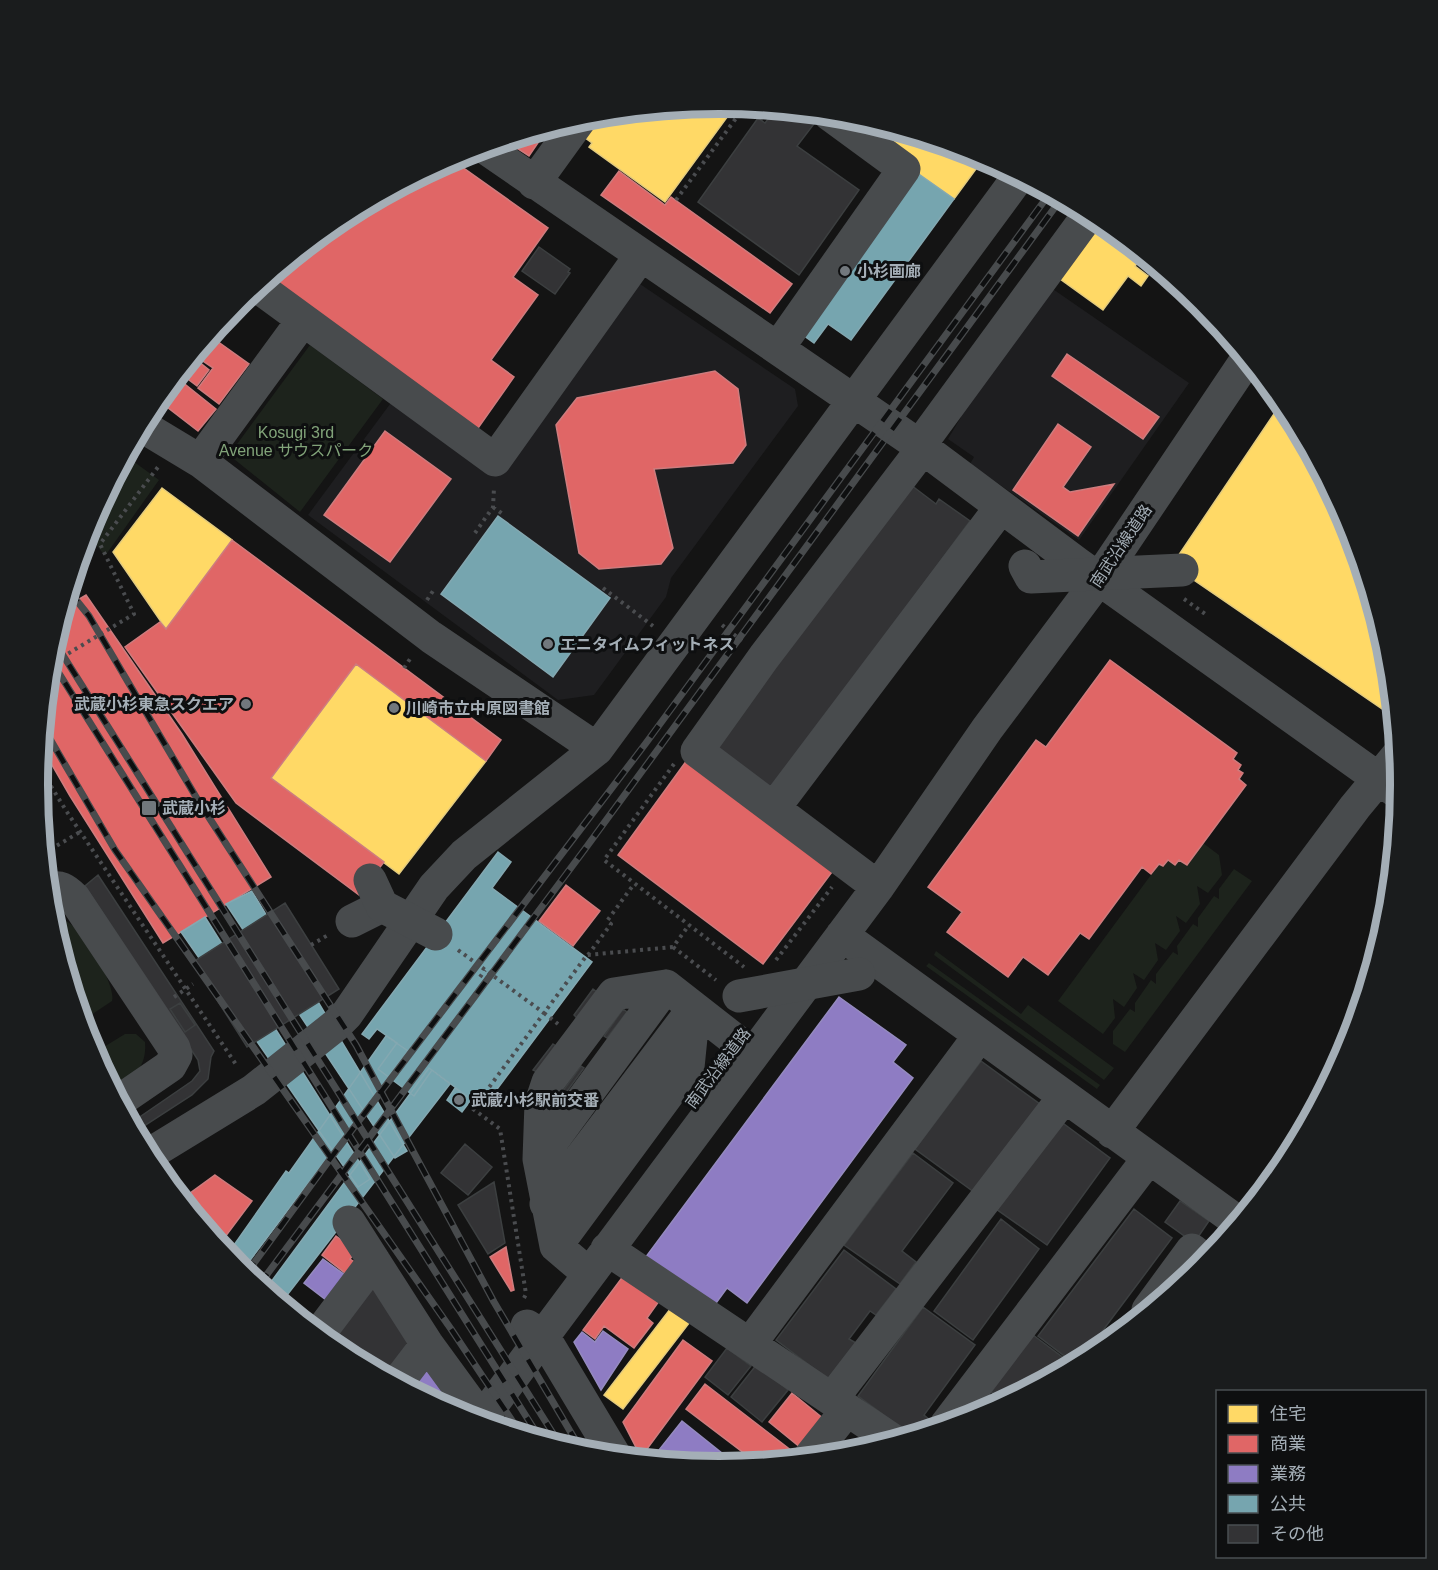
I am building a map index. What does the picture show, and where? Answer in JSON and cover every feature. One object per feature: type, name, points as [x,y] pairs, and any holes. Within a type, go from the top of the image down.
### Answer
[{"type":"street","points":[[778,348],[904,169],[846,126]]},
{"type":"street","points":[[534,183],[572,131]]},
{"type":"street","points":[[493,154],[920,446],[1099,579],[1390,774]]},
{"type":"street","points":[[156,1150],[254,1090],[336,1025],[347,1014],[434,887],[464,855],[597,749],[1014,182]]},
{"type":"street","points":[[859,881],[774,808],[696,751],[764,657],[914,460],[920,446],[1083,222]]},
{"type":"street","points":[[265,292],[495,460],[641,255]]},
{"type":"street","points":[[200,461],[303,320]]},
{"type":"street","name":"南武沿線道路","points":[[745,1048],[859,881],[987,729],[1099,579],[1242,366]]},
{"type":"street","points":[[149,431],[200,461],[431,637],[597,749]]},
{"type":"street","points":[[774,808],[1001,507]]},
{"type":"street","points":[[1036,579],[1164,566]]},
{"type":"street","points":[[1112,1132],[1390,779]]},
{"type":"street","name":"南武沿線道路","points":[[473,1409],[535,1331],[581,1258],[745,1048],[842,935],[859,881]]},
{"type":"street","points":[[56,888],[65,889],[74,898],[174,1048],[176,1055],[171,1066],[125,1097]]},
{"type":"street","points":[[351,921],[376,893],[436,934]]},
{"type":"street","points":[[842,935],[1231,1217]]},
{"type":"street","points":[[745,985],[859,974]]},
{"type":"street","points":[[745,1048],[666,986],[538,1159],[546,1204],[581,1258],[750,1344],[885,1435]]},
{"type":"street","points":[[546,1204],[694,1008]]},
{"type":"street","points":[[581,1258],[688,1067],[694,1008]]},
{"type":"street","points":[[750,1344],[980,1035]]},
{"type":"street","points":[[814,1449],[840,1404],[1064,1097]]},
{"type":"street","points":[[955,1413],[1148,1159]]},
{"type":"street","points":[[349,1222],[466,1406]]},
{"type":"street","points":[[1169,1282],[1192,1250],[1197,1254]]},
{"type":"street","points":[[324,1327],[374,1260]]},
{"type":"street","points":[[535,1331],[609,1446]]},
{"type":"street","points":[[402,1376],[428,1344]]},
{"type":"path","points":[[676,200],[739,114]]},
{"type":"path","points":[[60,659],[134,614],[100,544],[164,460]]},
{"type":"path","points":[[475,533],[493,507],[504,515]]},
{"type":"path","points":[[603,588],[656,628]]},
{"type":"path","points":[[60,663],[62,667]]},
{"type":"path","points":[[696,751],[681,755],[604,860],[634,884],[745,985]]},
{"type":"path","points":[[48,781],[242,1074]]},
{"type":"path","points":[[51,849],[80,832]]},
{"type":"path","points":[[775,961],[859,881]]},
{"type":"path","points":[[587,956],[611,924],[607,921],[634,884]]},
{"type":"path","points":[[436,934],[544,1013]]},
{"type":"path","points":[[673,947],[700,967]]},
{"type":"path","points":[[480,977],[485,970]]},
{"type":"path","points":[[171,999],[193,984]]},
{"type":"shaded area","points":[[637,282],[795,389],[798,406],[671,578],[666,597],[594,695],[558,700],[308,515],[393,400],[494,473]]},
{"type":"shaded area","points":[[1047,285],[1189,383],[1079,540],[970,464],[974,457],[948,439],[961,417],[955,412]]},
{"type":"green space","name":"Kosugi 3rd Avenue サウスパーク","points":[[310,345],[383,399],[300,512],[229,455]]},
{"type":"green space","points":[[132,460],[159,480],[105,556],[94,542],[117,488]]},
{"type":"green space","points":[[1203,843],[1219,855],[1222,875],[1208,893],[1197,886],[1200,904],[1186,923],[1176,916],[1180,931],[1166,950],[1155,943],[1158,960],[1144,980],[1133,973],[1137,988],[1124,1007],[1113,999],[1115,1018],[1103,1034],[1058,1001],[1159,864],[1163,866],[1168,860],[1175,865],[1179,860],[1187,865]]},
{"type":"green space","points":[[1234,869],[1252,881],[1125,1052],[1113,1044],[1113,1031],[1130,1009],[1135,1012],[1135,1003],[1151,980],[1156,984],[1156,974],[1173,952],[1178,955],[1177,946],[1193,924],[1198,927],[1198,918],[1214,896],[1219,899],[1219,889]]},
{"type":"green space","points":[[62,919],[78,931],[95,955],[110,985],[112,1001],[89,1016],[71,959]]},
{"type":"green space","points":[[936,951],[1021,1014],[1028,1005],[1114,1068],[1104,1080],[934,955]]},
{"type":"green space","points":[[929,963],[1100,1085],[1097,1089],[926,966]]},
{"type":"green space","points":[[125,1034],[136,1034],[145,1042],[144,1059],[141,1065],[132,1075],[118,1083],[102,1048]]},
{"type":"building: 住宅","points":[[729,114],[665,202],[589,147],[592,143],[584,137],[592,126],[631,120],[675,115]]},
{"type":"building: 住宅","points":[[868,131],[935,150],[978,166],[954,199],[913,170]]},
{"type":"building: 住宅","points":[[1092,227],[1138,262],[1135,266],[1148,276],[1141,286],[1128,276],[1103,310],[1056,276]]},
{"type":"building: 住宅","points":[[1276,411],[1321,488],[1354,569],[1377,654],[1386,711],[1172,565]]},
{"type":"building: 住宅","points":[[162,488],[232,540],[166,629],[113,552]]},
{"type":"building: 住宅","points":[[356,664],[486,761],[399,874],[271,778]]},
{"type":"building: 住宅","points":[[674,1304],[693,1318],[623,1409],[604,1395]]},
{"type":"building: 商業","points":[[541,138],[529,156],[514,146]]},
{"type":"building: 商業","points":[[460,166],[548,228],[513,277],[538,295],[491,360],[514,377],[476,431],[272,285],[346,227],[422,183]]},
{"type":"building: 商業","points":[[619,171],[665,205],[671,197],[792,284],[770,313],[601,195]]},
{"type":"building: 商業","points":[[217,341],[249,364],[219,404],[198,388],[213,368],[201,360]]},
{"type":"building: 商業","points":[[1067,354],[1159,417],[1143,439],[1052,376]]},
{"type":"building: 商業","points":[[199,362],[209,370],[197,386],[186,378]]},
{"type":"building: 商業","points":[[715,371],[738,389],[746,445],[733,463],[654,469],[673,548],[661,564],[599,569],[579,553],[556,425],[577,398]]},
{"type":"building: 商業","points":[[183,383],[216,409],[198,431],[166,406]]},
{"type":"building: 商業","points":[[1058,424],[1091,447],[1063,487],[1070,492],[1114,484],[1078,536],[1013,490]]},
{"type":"building: 商業","points":[[385,431],[451,479],[390,562],[324,515]]},
{"type":"building: 商業","name":"武蔵小杉東急スクエア","points":[[232,540],[501,740],[486,761],[356,664],[271,778],[384,862],[359,895],[236,803],[125,647],[160,622],[166,629]]},
{"type":"building: 商業","points":[[86,595],[182,734],[271,877],[163,943],[49,759],[54,697],[61,654],[74,602]]},
{"type":"building: 商業","points":[[1110,660],[1237,753],[1233,759],[1241,765],[1238,770],[1243,773],[1239,779],[1246,785],[1187,865],[1179,860],[1175,865],[1168,860],[1163,866],[1159,864],[1151,874],[1142,867],[1089,939],[1080,933],[1048,975],[1023,957],[1008,977],[947,932],[962,912],[928,887],[1036,740],[1046,747]]},
{"type":"building: 商業","points":[[687,760],[835,868],[763,964],[618,855]]},
{"type":"building: 商業","points":[[566,885],[600,911],[573,946],[539,921]]},
{"type":"building: 商業","points":[[215,1175],[252,1201],[225,1237],[188,1194]]},
{"type":"building: 商業","points":[[336,1236],[356,1251],[350,1259],[359,1265],[350,1277],[322,1255]]},
{"type":"building: 商業","points":[[506,1247],[514,1290],[511,1291],[490,1257]]},
{"type":"building: 商業","points":[[627,1271],[662,1297],[647,1318],[653,1323],[634,1348],[604,1326],[595,1339],[583,1330]]},
{"type":"building: 商業","points":[[683,1340],[712,1361],[645,1452],[638,1451],[623,1422]]},
{"type":"building: 商業","points":[[705,1384],[793,1452],[744,1455],[686,1409]]},
{"type":"building: 商業","points":[[792,1393],[824,1419],[801,1448],[769,1422]]},
{"type":"building: 業務","points":[[839,997],[906,1045],[893,1062],[913,1078],[747,1303],[727,1288],[711,1310],[645,1258]]},
{"type":"building: 業務","points":[[323,1259],[345,1275],[326,1300],[304,1283]]},
{"type":"building: 業務","points":[[603,1331],[628,1349],[601,1390],[574,1342],[582,1332],[595,1342]]},
{"type":"building: 業務","points":[[424,1358],[448,1393],[445,1397],[407,1379]]},
{"type":"building: 業務","points":[[682,1421],[725,1456],[675,1455],[657,1453]]},
{"type":"building: 公共","points":[[913,170],[954,199],[851,340],[828,324],[814,343],[803,335]]},
{"type":"building: 公共","points":[[498,516],[610,598],[553,677],[441,594]]},
{"type":"building: 公共","points":[[498,852],[511,862],[492,888],[592,962],[483,1108],[432,1070],[414,1096],[378,1069],[397,1043],[377,1029],[369,1039],[362,1034]]},
{"type":"building: 公共","points":[[252,891],[407,1151],[395,1158],[226,904]]},
{"type":"building: 公共","points":[[205,917],[370,1179],[358,1187],[181,932]]},
{"type":"building: 公共","points":[[386,1036],[408,1051],[249,1262],[233,1246],[286,1171],[289,1173]]},
{"type":"building: 公共","points":[[429,1068],[450,1084],[286,1296],[270,1283]]},
{"type":"building: 公共","name":"武蔵小杉駅前交番","points":[[455,1088],[471,1100],[462,1112],[447,1100]]},
{"type":"building: その他","points":[[771,116],[816,121],[797,146],[859,190],[799,275],[698,202],[758,118],[765,123]]},
{"type":"building: その他","points":[[539,247],[570,269],[568,272],[570,273],[555,294],[522,271]]},
{"type":"building: その他","points":[[907,482],[936,504],[939,499],[970,521],[771,791],[711,747]]},
{"type":"building: その他","points":[[98,875],[214,1051],[208,1079],[192,1095],[142,1127],[137,1119],[192,1081],[200,1071],[198,1060],[85,886]]},
{"type":"building: その他","points":[[285,903],[339,989],[247,1047],[193,962]]},
{"type":"building: その他","points":[[593,989],[597,992],[577,1018],[574,1015]]},
{"type":"building: その他","points":[[180,1003],[195,1025],[185,1032],[170,1009]]},
{"type":"building: その他","points":[[623,1009],[627,1012],[607,1038],[604,1036]]},
{"type":"building: その他","points":[[553,1044],[556,1046],[537,1072],[533,1070]]},
{"type":"building: その他","points":[[981,1061],[1044,1107],[978,1195],[915,1149]]},
{"type":"building: その他","points":[[581,1066],[584,1068],[565,1094],[562,1092]]},
{"type":"building: その他","points":[[1060,1121],[1110,1158],[1047,1245],[996,1209]]},
{"type":"building: その他","points":[[465,1144],[492,1167],[468,1195],[441,1173]]},
{"type":"building: その他","points":[[913,1153],[953,1183],[902,1251],[916,1262],[900,1284],[844,1245]]},
{"type":"building: その他","points":[[494,1182],[505,1243],[488,1254],[458,1205]]},
{"type":"building: その他","points":[[1180,1201],[1209,1221],[1194,1243],[1165,1222]]},
{"type":"building: その他","points":[[1134,1209],[1172,1238],[1092,1343],[1067,1358],[1038,1336]]},
{"type":"building: その他","points":[[1001,1219],[1039,1249],[973,1340],[934,1311]]},
{"type":"building: その他","points":[[844,1250],[896,1289],[876,1315],[870,1311],[849,1339],[856,1343],[828,1379],[776,1340]]},
{"type":"building: その他","points":[[368,1278],[413,1337],[389,1369],[328,1330]]},
{"type":"building: その他","points":[[923,1307],[975,1345],[924,1415],[930,1420],[928,1422],[904,1430],[858,1396]]},
{"type":"building: その他","points":[[1033,1335],[1065,1359],[997,1396],[990,1391]]},
{"type":"building: その他","points":[[727,1348],[751,1366],[728,1395],[705,1377]]},
{"type":"building: その他","points":[[757,1364],[788,1390],[762,1422],[731,1397]]},
{"type":"building: その他","points":[[987,1395],[991,1398],[981,1403]]},
{"type":"railway","points":[[252,1266],[336,1151],[646,743],[1045,199]]},
{"type":"railway","points":[[265,1277],[585,849],[1056,205]]},
{"type":"railway","points":[[75,598],[89,616],[199,802],[356,1045],[494,1302],[575,1440]]},
{"type":"railway","points":[[61,653],[554,1435]]},
{"type":"railway","points":[[58,672],[535,1430]]},
{"type":"railway","points":[[49,738],[115,850],[451,1329],[514,1423]]},
{"type":"place","name":"小杉画廊","points":[[845,271]]},
{"type":"place","name":"エニタイムフィットネス","points":[[548,644]]},
{"type":"place","name":"武蔵小杉東急スクエア","points":[[246,704]]},
{"type":"place","name":"川崎市立中原図書館","points":[[394,708]]},
{"type":"place","name":"武蔵小杉","points":[[149,808]]},
{"type":"place","name":"武蔵小杉駅前交番","points":[[459,1100]]}]
